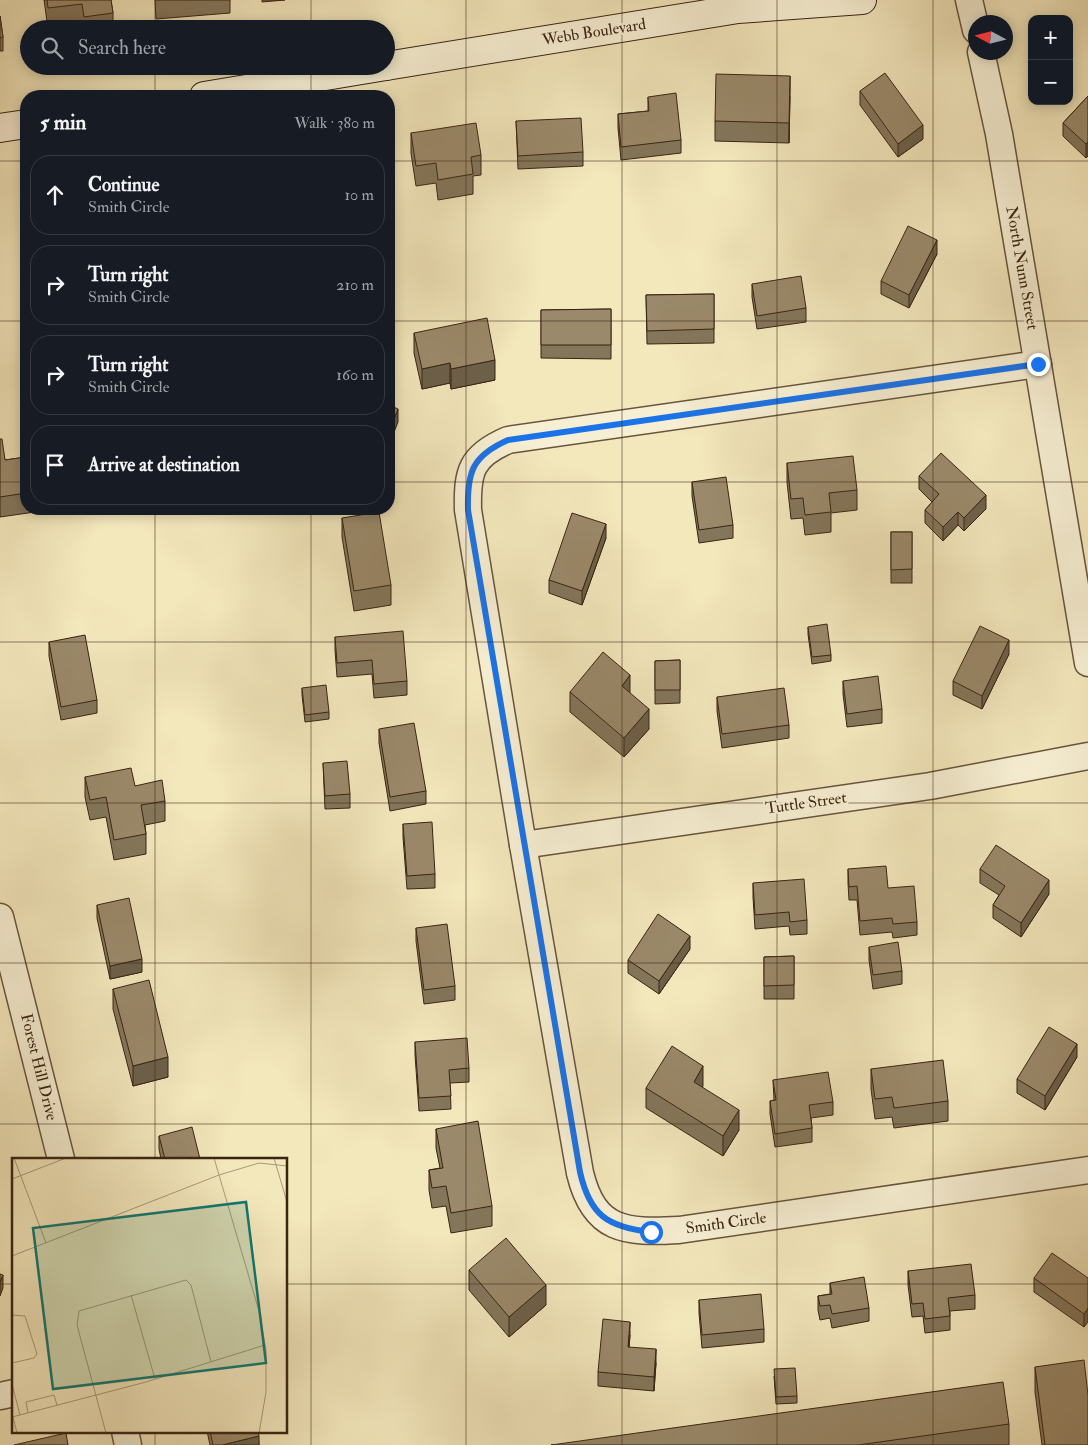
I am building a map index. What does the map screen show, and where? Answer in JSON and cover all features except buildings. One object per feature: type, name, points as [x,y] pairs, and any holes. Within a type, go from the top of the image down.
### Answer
[{"type":"street","name":"Webb Boulevard","points":[[395,65],[738,9],[862,0]]},
{"type":"street","points":[[969,0],[972,15]]},
{"type":"street","name":"North Nunn Street","points":[[982,60],[998,134],[1088,663]]},
{"type":"street","name":"Webb Boulevard","points":[[240,90],[331,75]]},
{"type":"street","points":[[0,128],[20,125]]},
{"type":"street","name":"Smith Circle","points":[[1038,364],[508,440],[488,449],[474,465],[468,486],[468,510],[523,845],[580,1172],[592,1206],[606,1221],[626,1229],[651,1232],[679,1230],[1088,1170]]},
{"type":"street","name":"Tuttle Street","points":[[523,845],[930,786],[1088,756]]},
{"type":"street","name":"Forest Hill Drive","points":[[0,917],[61,1158]]},
{"type":"street","points":[[124,1432],[128,1445]]},
{"type":"route","points":[[651,1232],[626,1229],[606,1221],[592,1206],[583,1187],[523,845],[468,510],[468,486],[474,465],[488,449],[508,440],[1038,364]]}]
